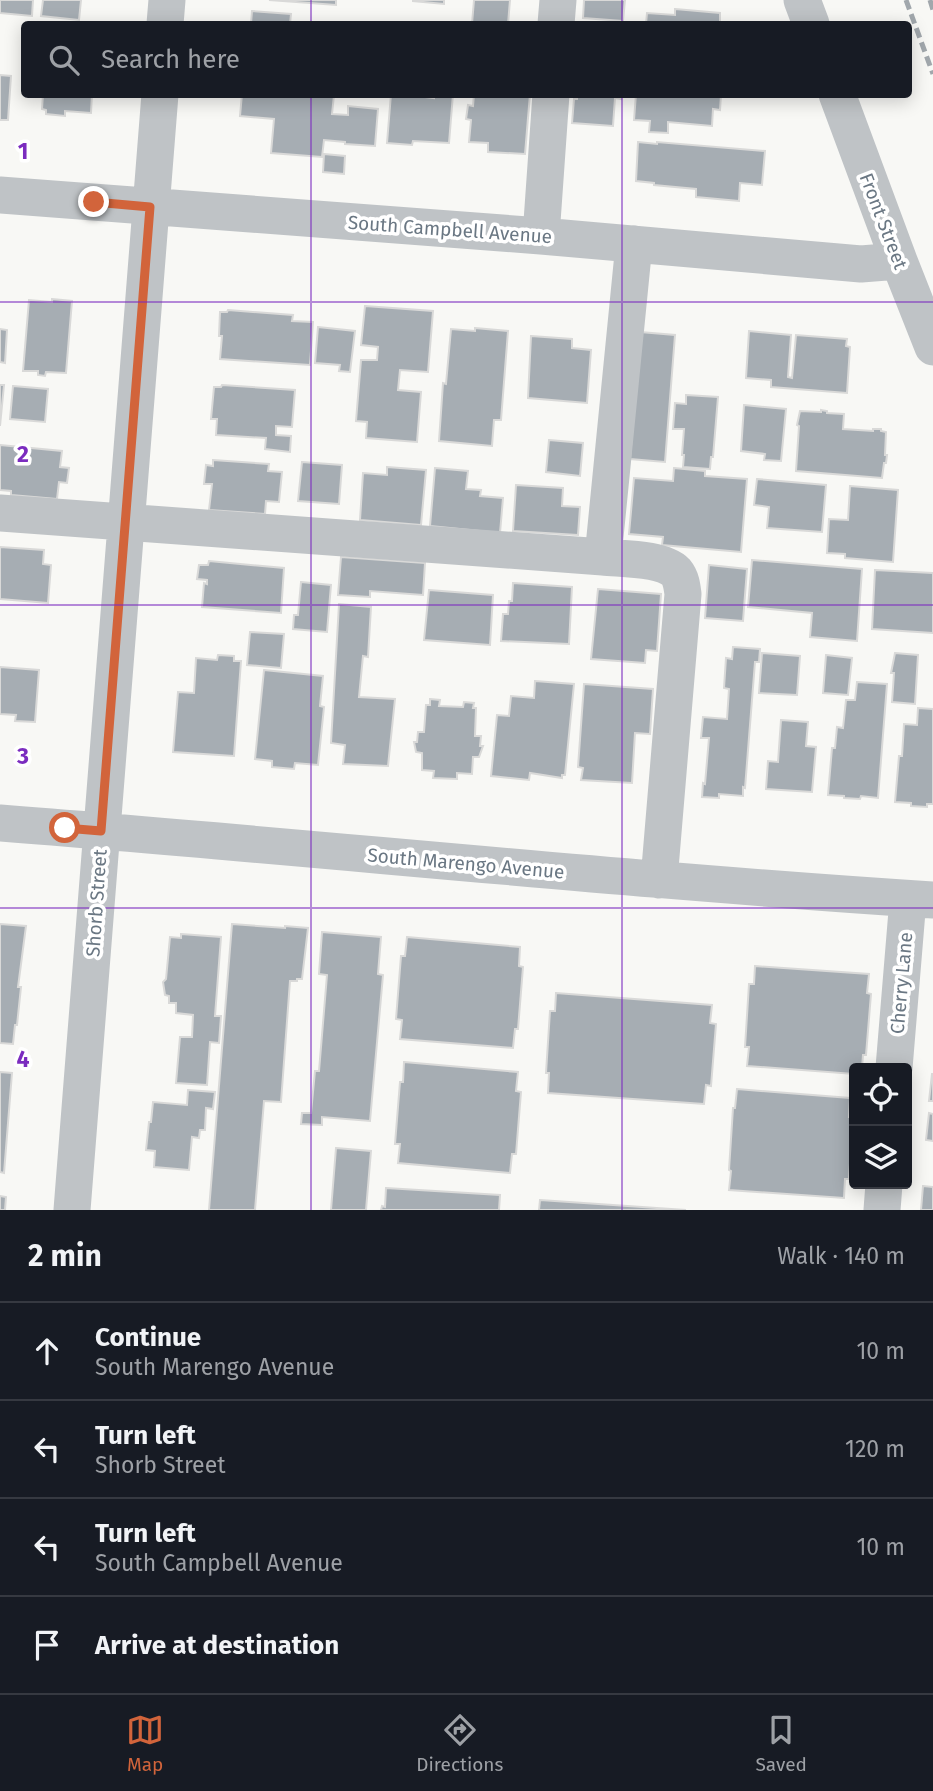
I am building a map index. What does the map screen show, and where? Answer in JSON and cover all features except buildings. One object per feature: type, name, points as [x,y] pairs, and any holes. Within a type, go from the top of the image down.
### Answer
[{"type":"street","points":[[165,21],[167,0]]},
{"type":"street","points":[[556,21],[558,0]]},
{"type":"street","points":[[802,0],[809,21]]},
{"type":"street","name":"Shorb Street","points":[[72,1210],[160,98]]},
{"type":"street","points":[[541,236],[551,98]]},
{"type":"street","name":"Front Street","points":[[838,98],[933,347]]},
{"type":"street","name":"South Campbell Avenue","points":[[0,195],[541,236],[861,264],[899,261]]},
{"type":"street","points":[[603,557],[634,244]]},
{"type":"street","points":[[0,513],[603,557],[656,562],[667,566],[676,573],[683,594],[659,880]]},
{"type":"street","name":"South Marengo Avenue","points":[[0,823],[659,880],[920,899]]},
{"type":"street","name":"Cherry Lane","points":[[895,1063],[920,899]]},
{"type":"street","points":[[882,1210],[884,1189]]},
{"type":"railway","points":[[906,0],[933,74]]},
{"type":"railway","points":[[930,0],[933,10]]},
{"type":"route","points":[[65,828],[101,831],[150,207],[94,202]]}]
